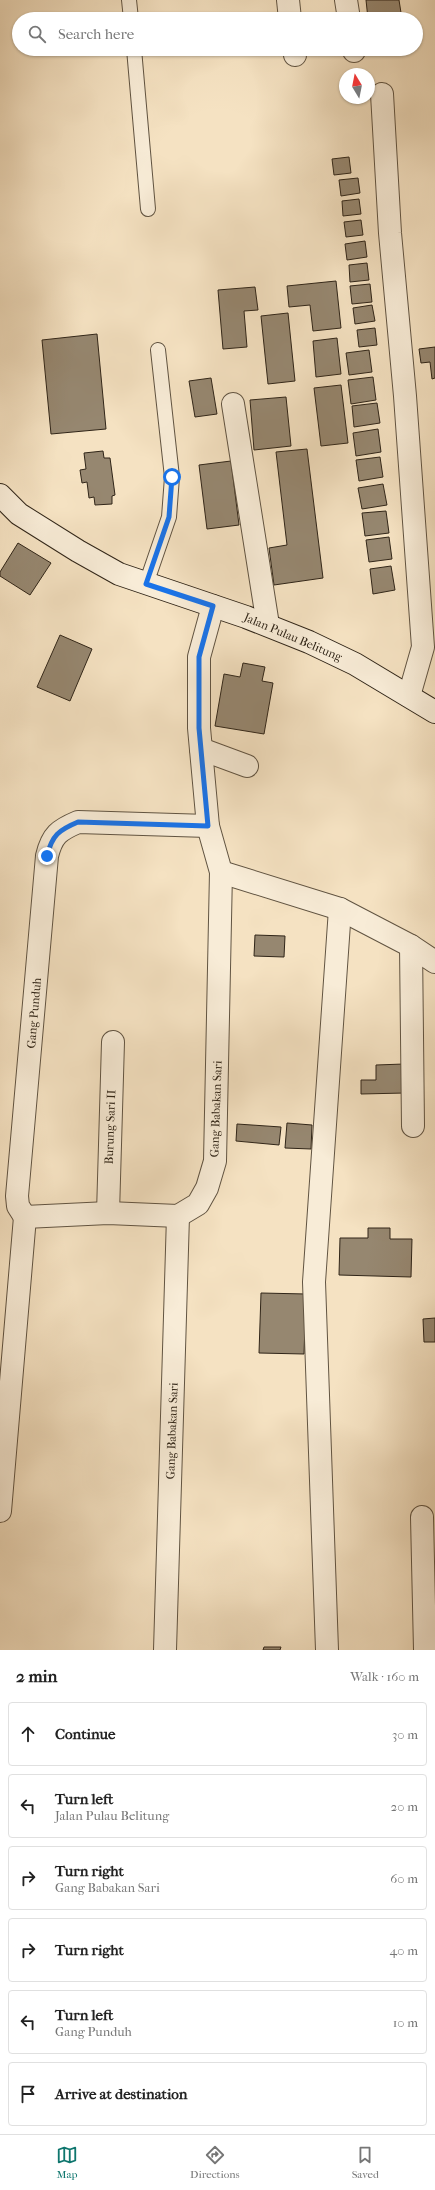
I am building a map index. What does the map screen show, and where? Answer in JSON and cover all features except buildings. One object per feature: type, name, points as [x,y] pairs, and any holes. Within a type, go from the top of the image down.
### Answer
[{"type":"street","points":[[288,0],[289,12]]},
{"type":"street","points":[[346,0],[348,12]]},
{"type":"street","points":[[382,94],[390,233],[404,388],[423,647],[408,696]]},
{"type":"street","points":[[233,404],[268,625]]},
{"type":"street","name":"Jalan Pulau Belitung","points":[[0,495],[19,514],[78,551],[119,574],[146,584],[210,616],[268,625],[309,642],[355,664],[435,712]]},
{"type":"street","name":"Gang Babakan Sari","points":[[166,1650],[178,1216],[198,1204],[207,1188],[215,1161],[221,872],[208,826],[199,728],[199,657],[210,616]]},
{"type":"street","points":[[201,749],[247,766]]},
{"type":"street","name":"Gang Punduh","points":[[25,1217],[18,1206],[17,1196],[47,856],[50,843],[64,827],[78,822],[208,826]]},
{"type":"street","points":[[221,872],[340,909],[411,946],[435,962]]},
{"type":"street","points":[[327,1650],[314,1282],[340,909]]},
{"type":"street","points":[[411,946],[414,1126]]},
{"type":"street","name":"Burung Sari II","points":[[108,1213],[113,1042]]},
{"type":"street","points":[[0,1511],[9,1303],[25,1217],[108,1213],[178,1216]]},
{"type":"street","points":[[422,1517],[425,1650]]},
{"type":"lane","points":[[130,0],[131,12]]},
{"type":"lane","points":[[135,56],[148,209]]},
{"type":"lane","points":[[146,584],[169,517],[172,477],[158,350]]},
{"type":"route","points":[[47,856],[50,843],[56,835],[64,827],[78,822],[208,826],[199,728],[199,657],[206,626],[213,606],[146,584],[169,517],[172,477]]}]
